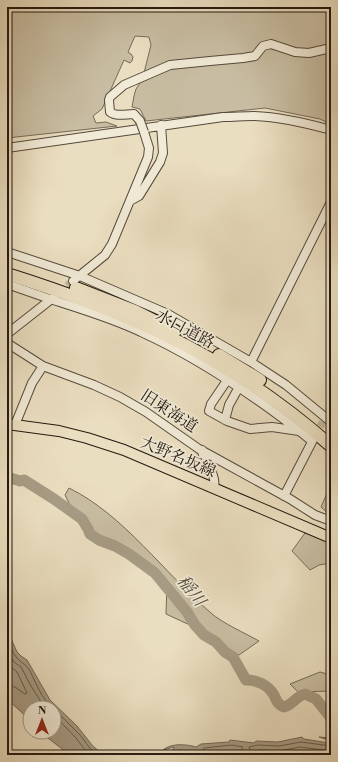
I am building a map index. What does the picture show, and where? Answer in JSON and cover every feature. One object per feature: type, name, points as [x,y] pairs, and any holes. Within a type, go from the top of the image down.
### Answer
[{"type":"highway","name":"水口道路","points":[[7,265],[97,296],[160,323],[243,369],[288,400],[331,435]]},
{"type":"highway","name":"水口道路","points":[[7,274],[78,298],[166,335],[253,385],[282,406],[331,446]]},
{"type":"main road","name":"大野名坂線","points":[[11,424],[59,431],[124,450],[331,538]]},
{"type":"street","points":[[73,282],[105,255],[112,244],[148,157],[149,148],[140,121],[134,114],[112,114],[110,112],[110,97],[124,85],[170,65],[255,56],[263,46],[271,44],[295,52],[309,53],[331,48]]},
{"type":"street","points":[[7,148],[223,117],[254,116],[280,118],[331,130]]},
{"type":"street","points":[[130,201],[139,196],[160,162],[163,153],[161,126]]},
{"type":"street","points":[[251,362],[331,202]]},
{"type":"street","points":[[7,252],[80,276],[168,314],[251,362],[286,385],[326,420]]},
{"type":"street","points":[[7,284],[96,313],[142,332],[228,379],[313,439],[284,496]]},
{"type":"street","points":[[7,334],[53,298]]},
{"type":"street","name":"旧東海道","points":[[7,343],[43,366],[94,385],[120,397],[146,412],[202,450],[315,515],[331,521]]},
{"type":"street","points":[[11,424],[32,383],[43,366]]},
{"type":"street","points":[[228,379],[209,411],[225,420],[250,429],[272,427],[300,431]]},
{"type":"street","points":[[225,420],[229,405],[239,387]]},
{"type":"street","points":[[202,450],[202,456],[213,474],[215,481],[214,488]]},
{"type":"shaded area","points":[[7,7],[310,7],[331,12],[331,124],[320,119],[265,108],[146,121],[140,109],[132,107],[136,89],[142,81],[151,74],[172,66],[217,59],[189,59],[176,61],[144,73],[151,45],[149,37],[135,36],[128,52],[133,57],[132,61],[130,63],[124,60],[102,109],[93,116],[96,123],[106,122],[117,126],[7,138]]},
{"type":"shaded area","points":[[331,484],[331,516],[321,507]]},
{"type":"shaded area","points":[[69,488],[89,499],[108,513],[216,617],[259,641],[239,655],[222,654],[205,632],[166,614],[167,585],[144,563],[94,533],[71,507],[65,495]]},
{"type":"shaded area","points":[[305,533],[331,542],[331,563],[319,565],[310,570],[292,551]]},
{"type":"shaded area","points":[[320,672],[331,675],[331,691],[298,692],[290,684]]},
{"type":"water","points":[[7,633],[9,634],[17,652],[27,660],[50,700],[22,700],[22,713],[7,699]]},
{"type":"water","points":[[62,712],[103,755],[70,755],[50,740],[62,740]]},
{"type":"water","points":[[302,737],[304,739],[329,743],[331,741],[331,755],[248,755],[246,752],[239,755],[186,755],[205,753],[207,751],[196,750],[184,753],[184,751],[179,750],[175,752],[168,752],[174,749],[174,747],[163,750],[170,746],[188,745],[196,747],[201,744],[229,742],[230,740],[254,743],[256,741],[278,742]]},
{"type":"water","points":[[319,737],[331,738],[331,741]]},
{"type":"waterway","name":"稲川","points":[[7,477],[20,481],[24,480],[54,499],[82,519],[90,534],[99,540],[115,546],[129,554],[155,573],[204,635],[216,642],[225,652],[233,657],[246,680],[258,682],[265,686],[272,691],[277,701],[284,707],[305,694],[316,699],[331,718]]},
{"type":"tunnel","points":[[58,294],[73,281]]},
{"type":"tunnel","points":[[314,437],[323,422]]}]
